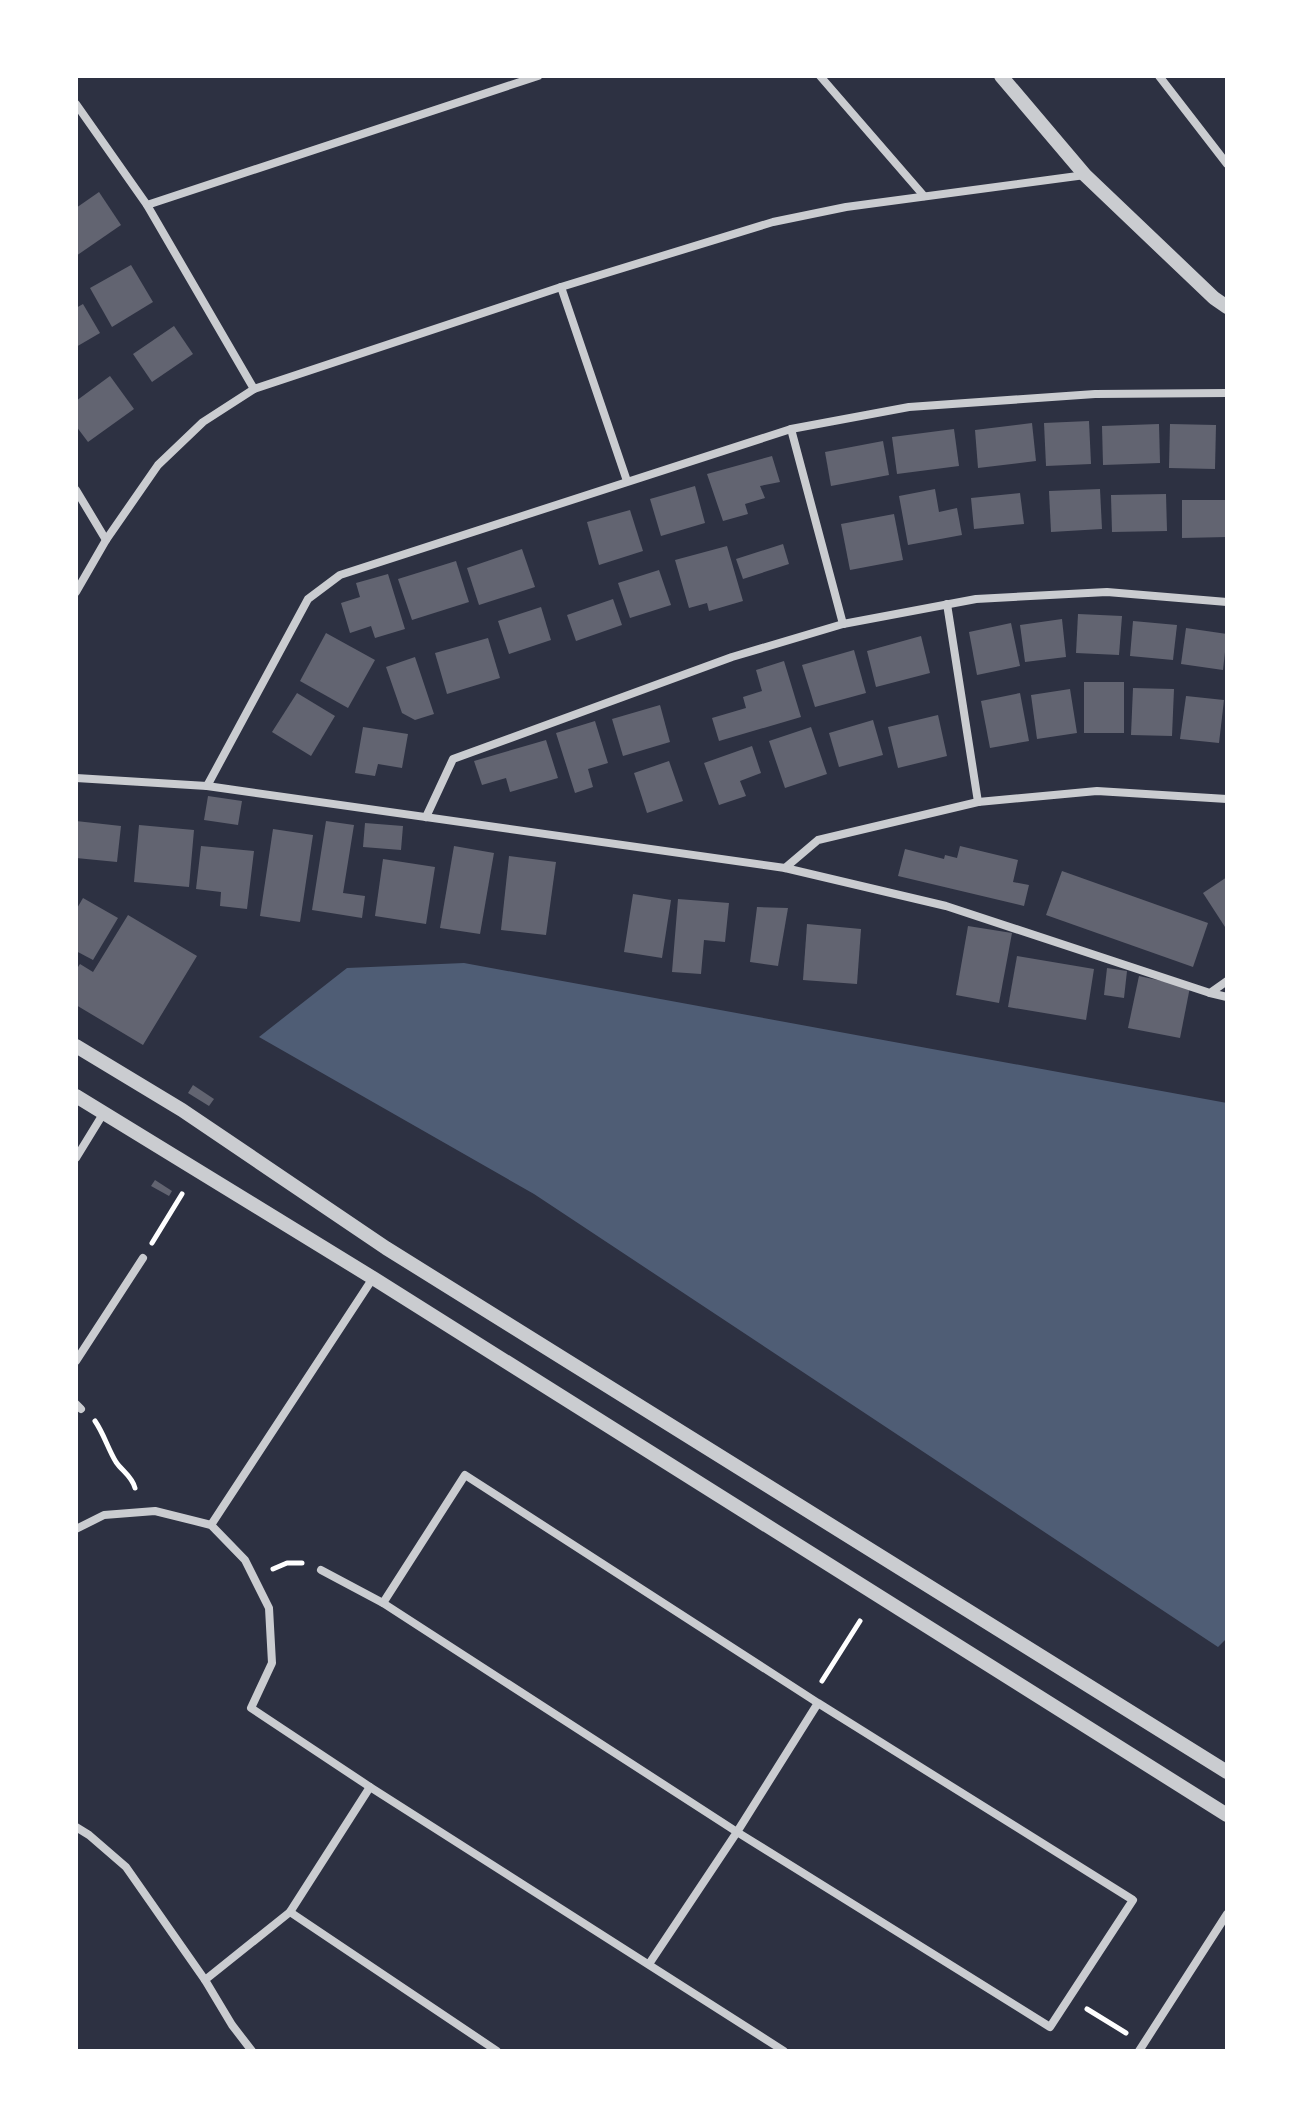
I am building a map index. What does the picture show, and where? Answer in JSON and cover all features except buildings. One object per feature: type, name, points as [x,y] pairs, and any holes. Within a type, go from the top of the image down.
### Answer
[{"type":"street","points":[[147,205],[538,76]]},
{"type":"street","points":[[820,76],[924,196]]},
{"type":"street","points":[[1001,76],[1085,175],[1227,307]]},
{"type":"street","points":[[1159,76],[1227,164]]},
{"type":"street","points":[[76,104],[147,205],[254,389]]},
{"type":"street","points":[[76,592],[106,540],[158,465],[203,422],[254,389],[561,287],[773,222],[846,207],[1085,175]]},
{"type":"street","points":[[561,287],[627,481]]},
{"type":"street","points":[[207,786],[308,599],[340,575],[791,429],[909,407],[1095,394],[1227,393]]},
{"type":"street","points":[[791,429],[843,624]]},
{"type":"street","points":[[76,490],[106,540]]},
{"type":"street","points":[[426,817],[453,759],[732,657],[843,624],[976,599],[1107,592],[1227,602]]},
{"type":"street","points":[[947,604],[978,802]]},
{"type":"street","points":[[76,778],[207,786],[785,868],[946,906],[1227,997]]},
{"type":"street","points":[[785,868],[818,840],[978,802],[1097,791],[1227,799]]},
{"type":"street","points":[[1210,993],[1227,981]]},
{"type":"street","points":[[76,1046],[182,1110],[386,1248],[1227,1772]]},
{"type":"street","points":[[76,1096],[373,1278],[1227,1815]]},
{"type":"street","points":[[76,1158],[103,1114]]},
{"type":"street","points":[[76,1361],[143,1258]]},
{"type":"street","points":[[211,1525],[373,1278]]},
{"type":"street","points":[[321,1570],[383,1603],[737,1832],[1050,2027],[1133,1900],[814,1701],[465,1475],[383,1603]]},
{"type":"street","points":[[76,1529],[104,1515],[155,1511],[211,1525],[245,1560],[269,1608],[272,1663],[251,1708],[784,2051]]},
{"type":"street","points":[[649,1964],[737,1832],[814,1701]]},
{"type":"street","points":[[205,1980],[290,1912],[370,1787]]},
{"type":"street","points":[[76,1827],[126,1867],[252,2051]]},
{"type":"street","points":[[290,1912],[497,2051]]},
{"type":"street","points":[[1142,2048],[1227,1914]]},
{"type":"path","points":[[166,1220],[182,1194]]},
{"type":"path","points":[[78,1406],[88,1410],[104,1434],[116,1461],[133,1480],[135,1488]]},
{"type":"path","points":[[254,1577],[287,1563],[306,1563],[321,1570]]},
{"type":"path","points":[[814,1701],[860,1621]]},
{"type":"path","points":[[1069,1998],[1142,2048]]},
{"type":"water","points":[[464,963],[1227,1103],[1227,1638],[1218,1647],[534,1194],[259,1037],[347,968]]}]
